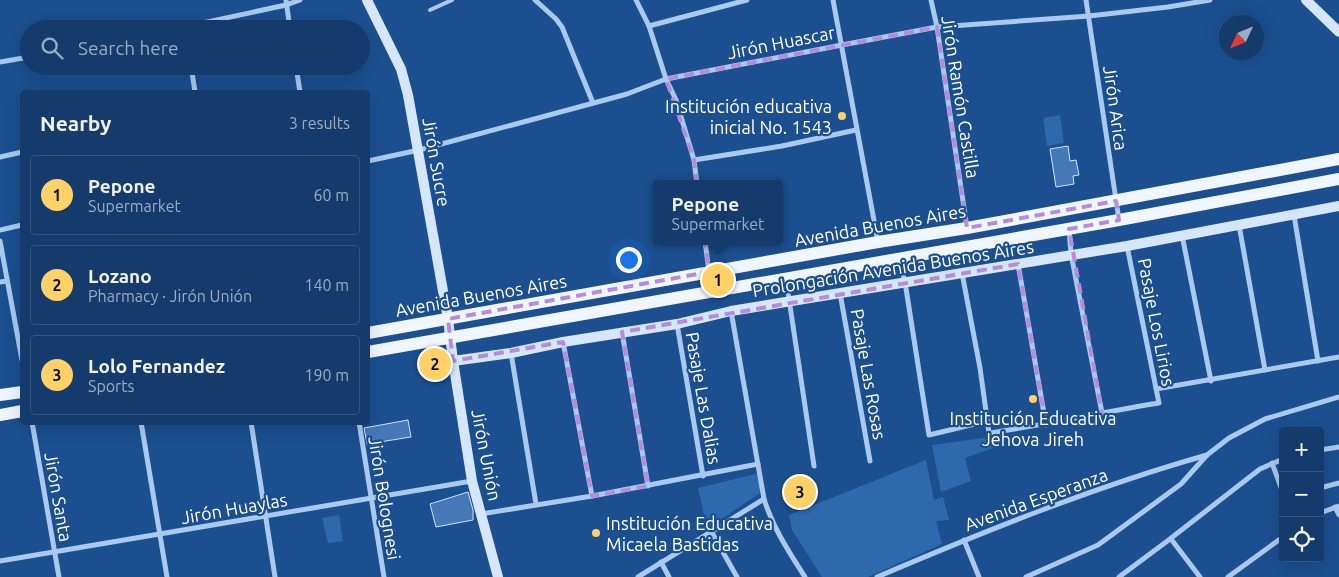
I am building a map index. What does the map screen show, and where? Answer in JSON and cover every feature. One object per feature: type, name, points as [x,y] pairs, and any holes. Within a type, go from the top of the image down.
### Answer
[{"type":"main road","name":"Avenida Buenos Aires","points":[[370,333],[878,242],[967,228],[1339,159]]},
{"type":"main road","name":"Avenida Buenos Aires","points":[[370,352],[1069,229],[1339,179]]},
{"type":"main road","points":[[0,396],[20,392]]},
{"type":"main road","points":[[0,415],[20,411]]},
{"type":"street","points":[[216,20],[300,0]]},
{"type":"street","name":"Jirón Sucre","points":[[367,0],[401,69],[408,95],[450,338]]},
{"type":"street","points":[[535,0],[562,26],[593,103]]},
{"type":"street","points":[[636,0],[649,26],[666,79],[676,100],[694,160],[696,180]]},
{"type":"street","points":[[649,26],[747,0]]},
{"type":"street","points":[[833,0],[878,242]]},
{"type":"street","name":"Jirón Ramón Castilla","points":[[931,0],[937,27],[967,228]]},
{"type":"street","name":"Jirón Arica","points":[[1086,0],[1119,220]]},
{"type":"street","name":"Jirón Huascar","points":[[370,161],[419,150],[627,94],[666,79],[842,45],[937,27],[1089,16],[1210,0]]},
{"type":"street","points":[[1306,0],[1338,29]]},
{"type":"street","points":[[286,2],[289,20]]},
{"type":"street","points":[[0,62],[20,59]]},
{"type":"street","points":[[192,75],[195,90]]},
{"type":"street","points":[[297,75],[300,90]]},
{"type":"street","points":[[694,160],[782,146],[856,130]]},
{"type":"street","points":[[0,157],[20,152]]},
{"type":"street","name":"Prolongación Avenida Buenos Aires","points":[[453,361],[511,353],[563,342],[677,324],[731,311],[1127,246],[1339,206]]},
{"type":"street","points":[[1294,214],[1318,361]]},
{"type":"street","points":[[0,230],[20,225]]},
{"type":"street","points":[[1239,225],[1265,370]]},
{"type":"street","points":[[962,272],[980,368],[989,433],[1046,425],[1102,413],[1071,254],[1069,229]]},
{"type":"street","points":[[1182,235],[1210,381]]},
{"type":"street","points":[[0,241],[20,349]]},
{"type":"street","points":[[706,245],[714,291]]},
{"type":"street","name":"Pasaje Los Lirios","points":[[1102,413],[1159,404],[1127,246]]},
{"type":"street","points":[[899,258],[905,282],[929,435],[987,421]]},
{"type":"street","points":[[1018,264],[1046,425]]},
{"type":"street","points":[[786,278],[814,466]]},
{"type":"street","points":[[0,282],[8,281]]},
{"type":"street","name":"Pasaje Las Rosas","points":[[840,293],[870,460]]},
{"type":"street","points":[[731,311],[764,499],[782,541],[805,577]]},
{"type":"street","name":"Pasaje Las Dalias","points":[[677,324],[704,476]]},
{"type":"street","points":[[622,332],[648,486]]},
{"type":"street","name":"Jirón Unión","points":[[450,338],[472,481],[498,577]]},
{"type":"street","points":[[563,342],[592,496]]},
{"type":"street","points":[[511,353],[536,504]]},
{"type":"street","points":[[1156,389],[1339,357]]},
{"type":"street","points":[[1026,577],[1098,545],[1181,484],[1208,455],[1229,438],[1265,419],[1339,397]]},
{"type":"street","name":"Jirón Santa","points":[[33,425],[58,577]]},
{"type":"street","points":[[142,425],[167,577]]},
{"type":"street","points":[[251,425],[275,577]]},
{"type":"street","name":"Jirón Bolognesi","points":[[359,425],[384,577]]},
{"type":"street","points":[[1324,449],[1339,447]]},
{"type":"street","name":"Avenida Esperanza","points":[[877,577],[964,540],[1136,477],[1208,455]]},
{"type":"street","points":[[1119,577],[1260,469],[1279,460]]},
{"type":"street","points":[[1272,463],[1279,482]]},
{"type":"street","points":[[481,514],[704,476],[758,464]]},
{"type":"street","name":"Jirón Huaylas","points":[[0,562],[472,481]]},
{"type":"street","points":[[1324,487],[1339,483]]},
{"type":"street","points":[[638,577],[764,499]]},
{"type":"street","points":[[1324,512],[1337,507],[1339,515]]},
{"type":"street","points":[[711,531],[737,577]]},
{"type":"street","points":[[1170,539],[1200,577]]},
{"type":"street","points":[[964,540],[979,577]]},
{"type":"street","points":[[1228,577],[1279,540]]},
{"type":"street","points":[[660,562],[669,577]]},
{"type":"lane","points":[[430,10],[452,0]]},
{"type":"highlighted area","points":[[937,27],[967,228],[1116,201],[1119,220],[1069,229],[1102,413],[1046,425],[1018,264],[622,332],[648,486],[592,496],[563,342],[453,361],[448,319],[709,272],[694,160],[666,79]]},
{"type":"shaded area","points":[[1060,115],[1064,143],[1047,146],[1043,118]]},
{"type":"shaded area","points":[[990,437],[993,448],[965,458],[971,481],[941,492],[932,445]]},
{"type":"shaded area","points":[[926,460],[934,500],[943,497],[949,520],[936,521],[942,544],[868,577],[822,577],[792,530],[789,515]]},
{"type":"shaded area","points":[[759,473],[760,493],[707,529],[698,488]]},
{"type":"shaded area","points":[[339,515],[343,541],[328,543],[322,518]]},
{"type":"building","points":[[1068,146],[1070,161],[1076,160],[1079,175],[1073,176],[1074,184],[1056,187],[1050,149]]},
{"type":"building","points":[[408,420],[411,437],[367,444],[364,428]]},
{"type":"building","points":[[468,492],[473,510],[473,520],[436,527],[430,504]]},
{"type":"place","name":"Institución educativa inicial No. 1543","points":[[842,116]]},
{"type":"place","name":"Pepone","points":[[718,280]]},
{"type":"place","name":"Lozano","points":[[435,364]]},
{"type":"place","name":"Institución Educativa Jehova Jireh","points":[[1033,399]]},
{"type":"place","name":"Lolo Fernandez","points":[[800,492]]},
{"type":"place","name":"Institución Educativa Micaela Bastidas","points":[[596,533]]}]
